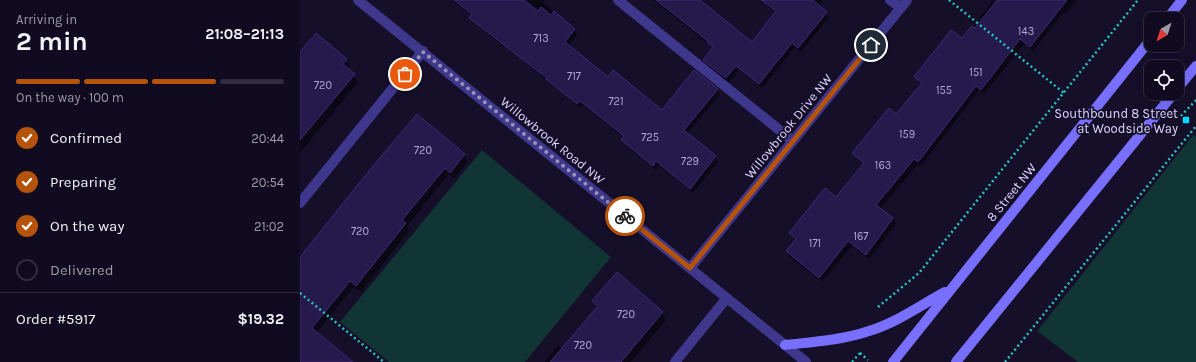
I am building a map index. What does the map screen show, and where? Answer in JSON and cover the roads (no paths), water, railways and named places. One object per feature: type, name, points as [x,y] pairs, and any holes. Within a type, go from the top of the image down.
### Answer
[{"type":"main road","points":[[1173,12],[1182,0]]},
{"type":"main road","name":"8 Street NW","points":[[893,362],[1144,48]]},
{"type":"main road","points":[[1184,81],[1196,66]]},
{"type":"main road","points":[[956,362],[1168,100]]},
{"type":"main road","points":[[785,345],[818,341],[870,331],[896,319],[951,289]]},
{"type":"street","name":"Willowbrook Road NW","points":[[358,0],[690,268],[726,299],[806,362]]},
{"type":"street","points":[[618,0],[793,141]]},
{"type":"street","points":[[890,0],[901,8]]},
{"type":"street","name":"Willowbrook Drive NW","points":[[690,268],[908,0]]},
{"type":"street","points":[[300,203],[423,52]]},
{"type":"street","points":[[675,362],[726,299]]},
{"type":"place","name":"Southbound 8 Street at Woodside Way","points":[[1186,120]]}]
